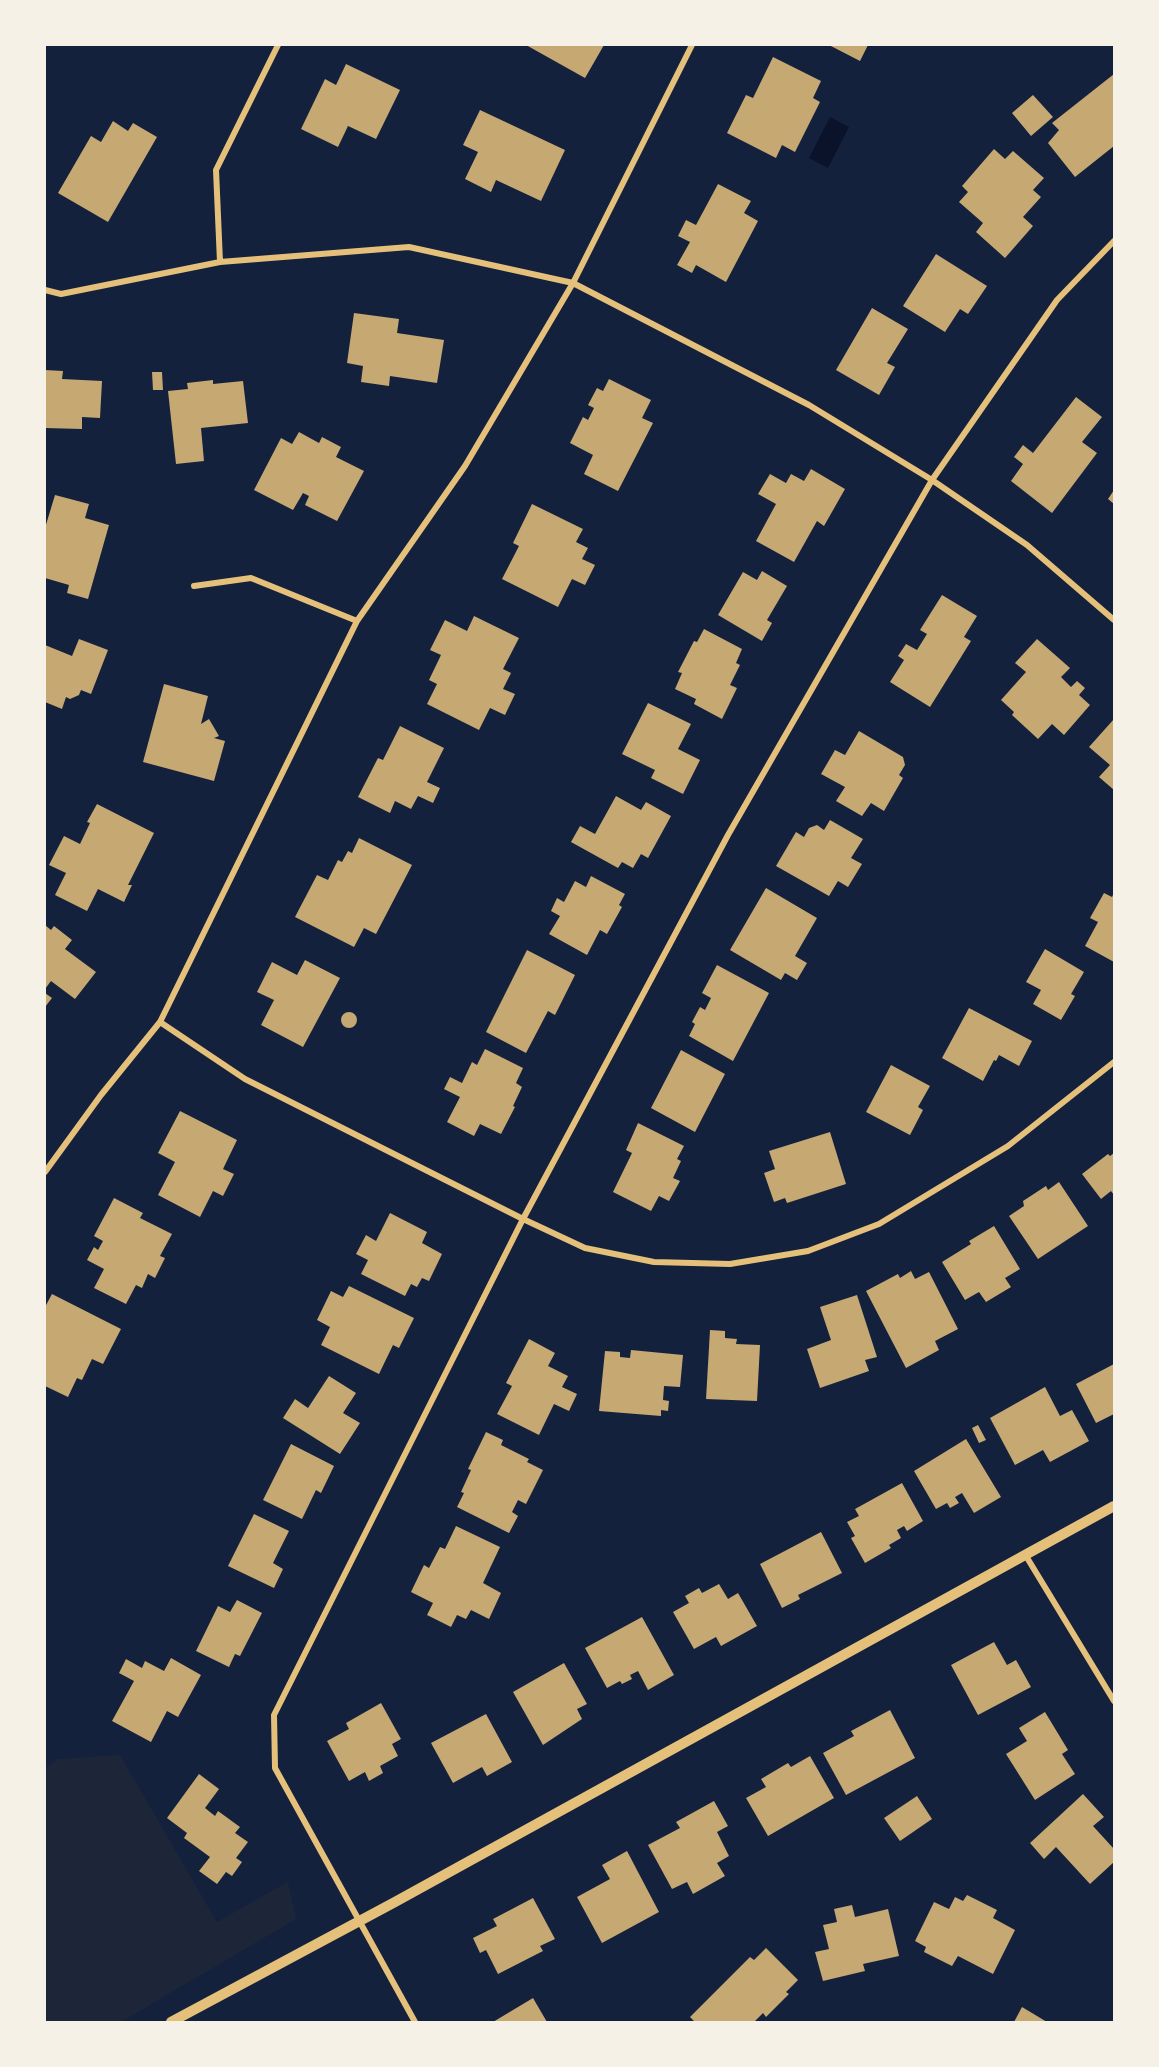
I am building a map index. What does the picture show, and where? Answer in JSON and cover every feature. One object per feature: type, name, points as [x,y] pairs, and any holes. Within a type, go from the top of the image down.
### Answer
[{"type":"street","points":[[220,262],[216,170],[278,45]]},
{"type":"street","points":[[45,1172],[101,1095],[160,1022],[357,621],[465,466],[573,284],[692,45]]},
{"type":"street","points":[[415,2022],[275,1768],[274,1714],[523,1219],[728,835],[932,480],[1057,300],[1114,241]]},
{"type":"street","points":[[45,290],[61,294],[220,262],[409,248],[573,284],[809,405],[932,480],[1027,545],[1114,620]]},
{"type":"street","points":[[194,586],[251,578],[357,621]]},
{"type":"street","points":[[160,1022],[245,1079],[523,1219],[585,1248],[654,1262],[730,1264],[808,1251],[879,1224],[1008,1146],[1114,1062]]},
{"type":"street","points":[[171,2022],[361,1921],[1114,1506]]},
{"type":"street","points":[[1026,1556],[1114,1701]]},
{"type":"shaded area","points":[[830,117],[849,127],[828,168],[809,158]]},
{"type":"shaded area","points":[[120,1755],[217,1922],[288,1882],[296,1919],[121,2022],[45,2022],[45,1768],[58,1759]]},
{"type":"building","points":[[526,45],[604,45],[585,78]]},
{"type":"building","points":[[829,45],[868,45],[860,61]]},
{"type":"building","points":[[773,57],[821,81],[813,98],[820,102],[795,152],[782,145],[776,158],[727,133],[746,95],[753,98]]},
{"type":"building","points":[[346,64],[400,90],[376,139],[348,126],[338,147],[301,129],[325,79],[336,85]]},
{"type":"building","points":[[1114,74],[1114,146],[1075,177],[1048,143],[1059,130],[1052,123]]},
{"type":"building","points":[[1033,95],[1053,117],[1031,136],[1012,113]]},
{"type":"building","points":[[480,110],[565,150],[541,201],[496,180],[491,192],[465,179],[478,152],[463,145]]},
{"type":"building","points":[[113,121],[128,131],[133,123],[157,137],[108,222],[58,193],[91,136],[101,142]]},
{"type":"building","points":[[994,149],[1005,159],[1013,151],[1044,178],[1033,190],[1041,197],[1023,217],[1033,226],[1005,258],[976,232],[983,223],[959,202],[968,192],[962,186]]},
{"type":"building","points":[[718,184],[751,201],[744,213],[758,221],[726,282],[696,265],[692,273],[677,265],[690,242],[678,236],[686,220],[696,225]]},
{"type":"building","points":[[936,254],[987,286],[968,314],[960,309],[945,332],[903,306]]},
{"type":"building","points":[[872,308],[908,329],[887,363],[895,367],[879,395],[836,370]]},
{"type":"building","points":[[354,313],[399,319],[397,333],[444,340],[437,383],[390,376],[389,386],[361,382],[363,366],[347,363]]},
{"type":"building","points":[[45,370],[63,371],[62,379],[102,381],[100,418],[82,417],[82,429],[45,428]]},
{"type":"building","points":[[152,372],[162,372],[163,390],[153,390]]},
{"type":"building","points":[[609,379],[651,400],[642,418],[653,423],[618,491],[584,474],[593,455],[570,443],[583,417],[588,420],[594,408],[588,405],[597,388],[603,391]]},
{"type":"building","points":[[213,380],[213,384],[243,381],[248,423],[201,428],[204,461],[176,464],[168,391],[188,389],[187,383]]},
{"type":"building","points":[[1076,397],[1102,417],[1082,442],[1097,453],[1052,513],[1011,481],[1023,464],[1014,457],[1023,445],[1033,453]]},
{"type":"building","points":[[299,432],[319,443],[322,437],[341,447],[336,457],[364,471],[337,521],[305,505],[309,496],[303,493],[293,510],[254,490],[281,438],[292,444]]},
{"type":"building","points":[[811,469],[845,489],[824,526],[817,521],[794,562],[756,541],[776,504],[758,494],[770,474],[786,483],[791,474],[804,481]]},
{"type":"building","points":[[1114,490],[1114,504],[1108,499]]},
{"type":"building","points":[[55,495],[89,504],[85,518],[109,525],[88,599],[67,593],[69,585],[45,578],[45,528]]},
{"type":"building","points":[[532,504],[583,529],[576,542],[588,548],[582,559],[595,565],[585,585],[572,579],[558,607],[502,579],[519,546],[513,543]]},
{"type":"building","points":[[762,571],[787,586],[767,620],[772,623],[762,641],[718,615],[743,572],[757,580]]},
{"type":"building","points":[[942,595],[977,616],[964,637],[971,641],[930,707],[890,682],[904,660],[898,656],[906,644],[917,650],[927,634],[920,630]]},
{"type":"building","points":[[474,616],[519,638],[503,669],[511,673],[503,689],[515,694],[505,715],[490,708],[479,730],[427,704],[437,684],[429,680],[441,655],[430,650],[445,620],[467,631]]},
{"type":"building","points":[[704,629],[742,649],[736,663],[740,665],[730,685],[737,688],[722,719],[694,704],[696,699],[675,689],[682,673],[678,672],[694,641],[697,642]]},
{"type":"building","points":[[79,639],[108,650],[91,694],[81,690],[79,695],[70,699],[66,697],[62,709],[45,702],[45,645],[72,656]]},
{"type":"building","points":[[1037,639],[1070,668],[1061,677],[1071,687],[1077,681],[1085,688],[1079,695],[1090,705],[1064,735],[1052,724],[1038,739],[1012,715],[1014,712],[1001,700],[1026,672],[1015,663]]},
{"type":"building","points":[[164,684],[208,696],[201,724],[209,719],[219,736],[214,738],[225,741],[214,781],[143,762]]},
{"type":"building","points":[[648,703],[691,724],[678,749],[700,760],[683,794],[651,778],[655,770],[622,754]]},
{"type":"building","points":[[1114,719],[1114,790],[1099,777],[1110,765],[1089,747]]},
{"type":"building","points":[[400,726],[444,748],[427,782],[440,788],[433,803],[418,796],[411,809],[395,801],[390,813],[358,797],[378,758],[383,760]]},
{"type":"building","points":[[859,731],[903,757],[905,765],[899,775],[903,778],[884,811],[871,803],[862,816],[836,801],[845,787],[821,774],[835,750],[845,755]]},
{"type":"building","points":[[616,796],[641,810],[646,802],[671,816],[648,858],[641,854],[633,868],[622,862],[618,868],[571,842],[580,826],[595,834]]},
{"type":"building","points":[[97,804],[154,833],[128,885],[132,885],[124,902],[98,889],[87,911],[55,895],[66,873],[49,865],[64,836],[80,844],[90,823],[87,822]]},
{"type":"building","points":[[830,820],[863,839],[851,858],[862,864],[848,887],[838,881],[829,896],[776,866],[796,832],[804,837],[809,828],[817,825],[824,830]]},
{"type":"building","points":[[359,838],[412,865],[376,934],[364,928],[354,947],[295,917],[317,875],[328,880],[338,860],[342,862],[348,851],[352,853]]},
{"type":"building","points":[[591,876],[625,894],[619,905],[622,907],[607,934],[600,930],[587,955],[549,934],[560,916],[551,911],[557,898],[564,902],[575,881],[586,887]]},
{"type":"building","points":[[766,888],[817,918],[795,956],[807,963],[797,980],[785,973],[781,980],[730,950]]},
{"type":"building","points":[[1104,893],[1112,897],[1114,893],[1114,962],[1085,946],[1098,922],[1090,918]]},
{"type":"building","points":[[45,925],[51,930],[54,926],[72,940],[65,949],[96,972],[75,999],[51,981],[45,989]]},
{"type":"building","points":[[1045,949],[1084,972],[1071,994],[1075,996],[1061,1020],[1033,1004],[1041,990],[1026,982]]},
{"type":"building","points":[[527,950],[575,975],[555,1015],[548,1011],[526,1053],[486,1032]]},
{"type":"building","points":[[305,960],[340,978],[303,1047],[261,1025],[274,1000],[257,992],[272,962],[297,975]]},
{"type":"building","points":[[717,965],[769,993],[733,1061],[689,1036],[695,1024],[692,1022],[700,1007],[705,1010],[711,998],[702,993]]},
{"type":"building","points":[[45,993],[52,998],[45,1007]]},
{"type":"building","points":[[969,1008],[1032,1041],[1019,1066],[999,1055],[983,1081],[942,1058]]},
{"type":"building","points":[[349,1012],[357,1020],[349,1028],[341,1020]]},
{"type":"building","points":[[485,1049],[523,1068],[516,1083],[522,1087],[501,1134],[480,1124],[474,1136],[447,1122],[460,1097],[444,1089],[450,1077],[462,1083],[472,1062],[477,1065]]},
{"type":"building","points":[[681,1050],[725,1074],[695,1132],[651,1108]]},
{"type":"building","points":[[891,1065],[930,1086],[918,1107],[923,1110],[910,1135],[866,1112]]},
{"type":"building","points":[[180,1111],[237,1140],[223,1169],[234,1174],[223,1196],[213,1191],[200,1217],[158,1195],[175,1162],[158,1153]]},
{"type":"building","points":[[638,1123],[684,1146],[677,1159],[681,1161],[673,1178],[680,1181],[669,1201],[659,1196],[651,1211],[613,1192],[632,1153],[626,1150]]},
{"type":"building","points":[[830,1132],[846,1184],[787,1203],[785,1198],[774,1202],[764,1173],[775,1169],[769,1151]]},
{"type":"building","points":[[1114,1153],[1114,1195],[1111,1191],[1101,1199],[1082,1174],[1108,1154],[1110,1156]]},
{"type":"building","points":[[1059,1182],[1088,1226],[1038,1259],[1009,1216],[1024,1206],[1023,1201],[1046,1186],[1048,1190]]},
{"type":"building","points":[[114,1198],[143,1213],[140,1218],[172,1234],[160,1256],[165,1258],[155,1278],[148,1274],[142,1288],[136,1285],[126,1304],[94,1288],[104,1269],[87,1260],[94,1247],[98,1250],[103,1241],[94,1236]]},
{"type":"building","points":[[390,1213],[427,1232],[422,1243],[442,1254],[429,1281],[422,1278],[417,1287],[411,1284],[405,1296],[361,1274],[368,1260],[356,1254],[366,1235],[376,1241]]},
{"type":"building","points":[[994,1226],[1020,1269],[1005,1278],[1011,1287],[986,1302],[979,1292],[965,1300],[942,1262],[971,1244],[969,1241]]},
{"type":"building","points":[[911,1271],[915,1279],[929,1272],[958,1329],[935,1341],[939,1350],[906,1368],[866,1291],[898,1274],[900,1278]]},
{"type":"building","points":[[349,1286],[414,1318],[399,1348],[393,1345],[379,1374],[321,1345],[330,1327],[317,1320],[331,1291],[343,1297]]},
{"type":"building","points":[[52,1294],[121,1329],[103,1364],[92,1359],[82,1380],[77,1378],[68,1397],[45,1386],[45,1307]]},
{"type":"building","points":[[857,1295],[877,1357],[865,1360],[869,1371],[820,1388],[807,1349],[831,1340],[820,1307]]},
{"type":"building","points":[[710,1330],[725,1331],[725,1338],[737,1339],[736,1344],[760,1345],[757,1401],[706,1399]]},
{"type":"building","points":[[529,1339],[555,1353],[548,1366],[568,1376],[562,1387],[577,1394],[569,1411],[554,1404],[539,1435],[497,1414],[512,1386],[506,1383]]},
{"type":"building","points":[[631,1350],[683,1355],[680,1387],[664,1386],[663,1400],[669,1401],[668,1411],[661,1410],[661,1416],[599,1411],[605,1351],[620,1352],[620,1357],[630,1358]]},
{"type":"building","points":[[1114,1364],[1114,1414],[1096,1423],[1076,1384]]},
{"type":"building","points":[[329,1376],[356,1393],[343,1413],[360,1423],[340,1454],[283,1418],[295,1399],[308,1408]]},
{"type":"building","points":[[1045,1387],[1060,1416],[1072,1410],[1089,1441],[1050,1462],[1043,1450],[1015,1465],[990,1418]]},
{"type":"building","points":[[978,1425],[986,1440],[979,1443],[972,1428]]},
{"type":"building","points":[[486,1432],[503,1440],[501,1445],[529,1459],[527,1462],[543,1470],[526,1504],[518,1500],[512,1512],[518,1516],[509,1533],[457,1507],[471,1470],[468,1469]]},
{"type":"building","points":[[966,1439],[1001,1497],[974,1513],[962,1493],[955,1497],[959,1503],[950,1508],[947,1503],[936,1509],[914,1471]]},
{"type":"building","points":[[291,1444],[334,1466],[321,1493],[316,1490],[302,1519],[263,1500]]},
{"type":"building","points":[[902,1483],[923,1521],[907,1531],[904,1526],[897,1530],[901,1538],[889,1545],[891,1548],[865,1563],[851,1538],[855,1536],[847,1522],[859,1516],[855,1509]]},
{"type":"building","points":[[254,1514],[289,1531],[273,1563],[283,1569],[274,1588],[228,1566]]},
{"type":"building","points":[[456,1526],[500,1547],[483,1583],[501,1593],[489,1619],[471,1610],[466,1619],[457,1615],[451,1627],[427,1615],[433,1603],[411,1592],[424,1565],[429,1568],[440,1547],[445,1549]]},
{"type":"building","points":[[821,1532],[842,1573],[798,1595],[800,1599],[782,1608],[760,1564]]},
{"type":"building","points":[[719,1584],[728,1599],[738,1593],[757,1626],[721,1646],[716,1637],[694,1649],[673,1612],[689,1603],[685,1596],[699,1588],[702,1593]]},
{"type":"building","points":[[237,1600],[262,1613],[240,1656],[235,1654],[229,1667],[196,1651],[218,1606],[230,1612]]},
{"type":"building","points":[[642,1617],[674,1675],[648,1690],[638,1671],[630,1675],[632,1679],[622,1684],[620,1681],[607,1688],[585,1648]]},
{"type":"building","points":[[994,1642],[1007,1665],[1016,1660],[1031,1687],[978,1715],[951,1665]]},
{"type":"building","points":[[171,1658],[201,1675],[178,1717],[167,1711],[151,1742],[112,1721],[134,1681],[119,1673],[126,1659],[142,1668],[145,1661],[164,1671]]},
{"type":"building","points":[[564,1663],[587,1704],[577,1709],[582,1719],[543,1745],[513,1692]]},
{"type":"building","points":[[381,1703],[401,1739],[392,1744],[398,1756],[380,1766],[383,1773],[369,1781],[365,1772],[349,1781],[327,1741],[349,1729],[346,1723]]},
{"type":"building","points":[[890,1710],[915,1758],[846,1795],[823,1753],[854,1736],[851,1731]]},
{"type":"building","points":[[1045,1712],[1068,1750],[1062,1754],[1075,1774],[1035,1800],[1006,1754],[1027,1741],[1019,1728]]},
{"type":"building","points":[[486,1714],[512,1762],[487,1776],[482,1767],[453,1783],[431,1743]]},
{"type":"building","points":[[810,1756],[834,1798],[768,1836],[746,1798],[766,1787],[761,1779],[788,1763],[791,1767]]},
{"type":"building","points":[[199,1774],[219,1789],[205,1808],[215,1816],[218,1811],[240,1827],[235,1833],[248,1842],[236,1858],[242,1862],[232,1876],[226,1872],[217,1884],[199,1871],[210,1857],[184,1838],[187,1833],[167,1818]]},
{"type":"building","points":[[1083,1794],[1104,1817],[1093,1826],[1114,1849],[1114,1862],[1090,1884],[1056,1847],[1044,1859],[1030,1843]]},
{"type":"building","points":[[917,1796],[932,1819],[900,1841],[884,1818]]},
{"type":"building","points":[[714,1801],[728,1826],[717,1832],[729,1856],[717,1863],[725,1876],[693,1894],[687,1882],[672,1889],[648,1845],[680,1828],[676,1822]]},
{"type":"building","points":[[627,1851],[659,1912],[602,1943],[577,1897],[610,1879],[602,1865]]},
{"type":"building","points":[[967,1895],[997,1910],[993,1918],[1015,1930],[993,1974],[958,1956],[952,1966],[924,1952],[926,1947],[915,1941],[934,1902],[949,1909],[955,1897],[963,1901]]},
{"type":"building","points":[[533,1898],[555,1939],[540,1946],[543,1951],[498,1974],[486,1950],[480,1953],[473,1938],[497,1926],[493,1919]]},
{"type":"building","points":[[852,1905],[855,1917],[888,1909],[899,1956],[863,1964],[865,1971],[823,1981],[815,1952],[829,1949],[823,1925],[837,1922],[834,1909]]},
{"type":"building","points":[[766,1948],[798,1980],[786,1992],[789,1994],[766,2017],[763,2013],[754,2022],[695,2022],[690,2017],[750,1957],[754,1960]]},
{"type":"building","points":[[533,1998],[547,2022],[493,2022]]},
{"type":"building","points":[[1022,2007],[1047,2022],[1014,2022]]}]
